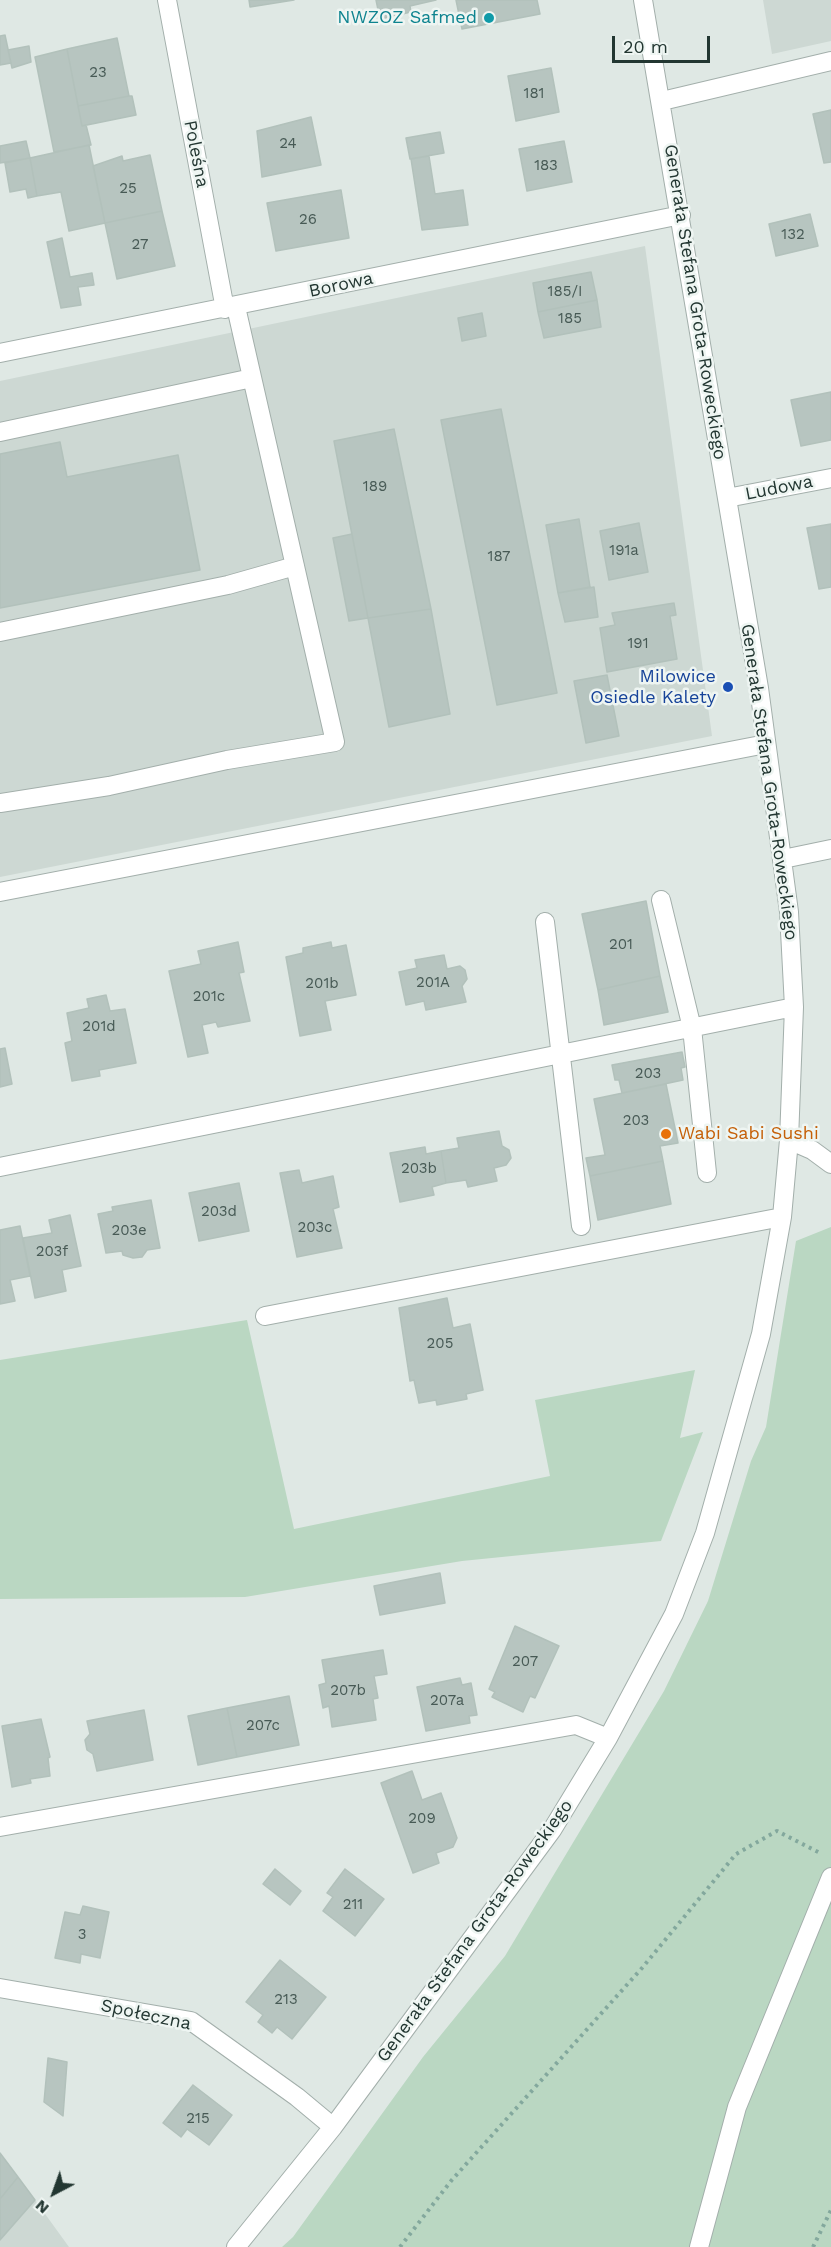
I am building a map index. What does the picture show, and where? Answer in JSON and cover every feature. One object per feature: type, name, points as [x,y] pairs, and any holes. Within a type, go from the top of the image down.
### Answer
[{"type":"street","name":"Poleśna","points":[[0,803],[109,786],[227,760],[335,742],[252,378],[230,308],[167,0]]},
{"type":"street","name":"Generała Stefana Grota-Roweckiego","points":[[236,2247],[333,2127],[504,1897],[552,1830],[608,1738],[674,1614],[705,1533],[761,1334],[782,1217],[789,1140],[794,1007],[790,922],[766,744],[681,215],[643,0]]},
{"type":"street","points":[[662,101],[831,62]]},
{"type":"street","name":"Borowa","points":[[0,353],[681,215]]},
{"type":"street","points":[[0,432],[252,378]]},
{"type":"street","name":"Ludowa","points":[[726,498],[831,478]]},
{"type":"street","points":[[0,632],[228,585],[295,566]]},
{"type":"street","points":[[0,892],[766,744]]},
{"type":"street","points":[[783,859],[831,849]]},
{"type":"street","points":[[661,900],[692,1028],[707,1173]]},
{"type":"street","points":[[544,922],[581,1226]]},
{"type":"street","points":[[0,1167],[794,1007]]},
{"type":"street","points":[[789,1140],[812,1150],[831,1164]]},
{"type":"street","points":[[265,1316],[782,1217]]},
{"type":"street","points":[[0,1827],[576,1725],[608,1738]]},
{"type":"street","points":[[699,2247],[737,2108],[831,1877]]},
{"type":"street","name":"Społeczna","points":[[0,1988],[191,2021],[288,2090],[333,2127]]},
{"type":"path","points":[[400,2247],[451,2181],[642,1968],[736,1854],[777,1831],[831,1859]]},
{"type":"path","points":[[813,2247],[831,2210]]},
{"type":"shaded area","points":[[763,0],[831,0],[831,41],[772,54]]},
{"type":"shaded area","points":[[645,246],[712,736],[0,877],[0,381]]},
{"type":"shaded area","points":[[0,2153],[35,2200],[69,2247],[0,2247]]},
{"type":"green space","points":[[831,1227],[831,2247],[282,2247],[293,2237],[423,2057],[505,1956],[664,1691],[708,1601],[751,1461],[766,1427],[796,1241]]},
{"type":"green space","points":[[247,1320],[294,1529],[550,1476],[535,1400],[695,1370],[680,1438],[703,1432],[661,1541],[462,1561],[245,1597],[0,1599],[0,1360]]},
{"type":"building","points":[[249,0],[294,0],[250,7]]},
{"type":"building","points":[[376,0],[436,0],[410,6],[411,12],[380,19]]},
{"type":"building","name":"NWZOZ Safmed","points":[[456,0],[537,0],[540,14],[462,29]]},
{"type":"building","points":[[5,35],[11,63],[0,65],[0,36]]},
{"type":"building","points":[[117,38],[129,96],[78,106],[67,49]]},
{"type":"building","points":[[29,46],[31,62],[12,68],[8,50]]},
{"type":"building","points":[[67,49],[82,126],[86,125],[91,145],[54,152],[35,57]]},
{"type":"building","points":[[551,68],[559,112],[516,121],[508,76]]},
{"type":"building","points":[[132,96],[136,115],[82,126],[78,106]]},
{"type":"building","points":[[831,110],[831,162],[824,163],[813,114]]},
{"type":"building","points":[[311,117],[321,165],[262,177],[257,131]]},
{"type":"building","points":[[440,132],[444,153],[410,159],[406,138]]},
{"type":"building","points":[[26,141],[30,158],[0,163],[0,146]]},
{"type":"building","points":[[564,141],[572,182],[527,191],[519,149]]},
{"type":"building","points":[[89,145],[105,223],[69,231],[61,192],[37,196],[30,158]]},
{"type":"building","points":[[150,155],[162,211],[105,223],[93,166],[122,156],[123,161]]},
{"type":"building","points":[[429,156],[435,194],[463,190],[468,225],[422,230],[411,159]]},
{"type":"building","points":[[30,158],[37,196],[28,198],[26,189],[10,192],[5,163]]},
{"type":"building","points":[[341,190],[349,238],[276,251],[267,203]]},
{"type":"building","points":[[162,211],[175,266],[117,279],[105,223]]},
{"type":"building","points":[[810,214],[818,246],[776,256],[769,224]]},
{"type":"building","points":[[62,238],[70,277],[92,273],[94,285],[78,287],[81,305],[61,308],[47,242]]},
{"type":"building","points":[[591,272],[597,300],[538,312],[533,283]]},
{"type":"building","points":[[597,300],[601,327],[544,338],[538,312]]},
{"type":"building","points":[[482,313],[486,336],[462,341],[458,318]]},
{"type":"building","points":[[831,392],[831,440],[801,446],[791,400]]},
{"type":"building","points":[[501,409],[557,693],[497,705],[441,420]]},
{"type":"building","points":[[394,429],[431,609],[368,618],[334,441]]},
{"type":"building","points":[[60,442],[67,477],[178,455],[200,570],[0,608],[0,454]]},
{"type":"building","points":[[579,519],[590,587],[558,593],[546,525]]},
{"type":"building","points":[[639,523],[648,572],[609,580],[600,531]]},
{"type":"building","points":[[831,524],[831,587],[819,589],[807,528]]},
{"type":"building","points":[[352,534],[368,618],[349,621],[333,538]]},
{"type":"building","points":[[594,587],[598,617],[565,622],[558,593]]},
{"type":"building","points":[[674,603],[676,615],[670,616],[677,659],[607,672],[600,628],[615,625],[612,613]]},
{"type":"building","points":[[431,609],[450,714],[389,727],[368,618]]},
{"type":"building","points":[[607,675],[619,736],[586,743],[574,681]]},
{"type":"building","points":[[646,901],[660,976],[598,990],[582,914]]},
{"type":"building","points":[[238,942],[244,972],[239,973],[250,1021],[218,1027],[216,1022],[202,1025],[208,1053],[188,1057],[169,971],[201,964],[198,951]]},
{"type":"building","points":[[331,942],[332,948],[346,945],[356,995],[325,1001],[331,1030],[300,1036],[286,957],[303,953],[303,948]]},
{"type":"building","points":[[444,955],[447,969],[460,966],[465,970],[467,979],[462,986],[466,1002],[426,1010],[424,1001],[406,1005],[399,972],[417,968],[415,960]]},
{"type":"building","points":[[660,976],[668,1012],[604,1025],[598,990]]},
{"type":"building","points":[[106,995],[110,1011],[125,1009],[136,1063],[99,1070],[100,1076],[72,1081],[65,1043],[72,1041],[67,1013],[89,1008],[87,999]]},
{"type":"building","points":[[5,1048],[12,1084],[0,1087],[0,1049]]},
{"type":"building","points":[[682,1052],[685,1067],[681,1068],[683,1080],[622,1093],[619,1080],[615,1080],[612,1065]]},
{"type":"building","points":[[666,1084],[678,1143],[660,1146],[663,1161],[590,1176],[586,1158],[605,1155],[594,1099]]},
{"type":"building","points":[[499,1131],[502,1146],[509,1150],[511,1158],[506,1165],[494,1168],[497,1181],[468,1187],[466,1180],[446,1183],[441,1151],[459,1148],[457,1138]]},
{"type":"building","points":[[425,1147],[426,1154],[441,1151],[446,1183],[432,1187],[434,1195],[400,1202],[390,1153]]},
{"type":"building","points":[[663,1161],[671,1204],[598,1220],[590,1176]]},
{"type":"building","points":[[299,1170],[302,1183],[333,1176],[339,1207],[333,1209],[342,1248],[297,1257],[280,1173]]},
{"type":"building","points":[[239,1183],[249,1231],[199,1241],[189,1193]]},
{"type":"building","points":[[151,1200],[160,1248],[147,1250],[142,1257],[133,1258],[123,1255],[122,1251],[106,1253],[98,1214],[113,1211],[112,1207]]},
{"type":"building","points":[[70,1215],[81,1266],[62,1270],[66,1291],[35,1298],[23,1238],[52,1233],[49,1220]]},
{"type":"building","points":[[20,1226],[30,1276],[10,1280],[15,1301],[0,1304],[0,1230]]},
{"type":"building","points":[[447,1298],[453,1328],[470,1324],[483,1390],[466,1394],[467,1399],[437,1405],[436,1400],[419,1403],[414,1380],[410,1381],[399,1308]]},
{"type":"building","points":[[440,1573],[445,1603],[380,1615],[374,1586]]},
{"type":"building","points":[[515,1626],[559,1646],[535,1698],[530,1696],[523,1712],[492,1697],[495,1692],[489,1689]]},
{"type":"building","points":[[383,1650],[387,1674],[374,1676],[378,1698],[373,1699],[376,1720],[332,1727],[329,1706],[323,1708],[319,1685],[326,1683],[322,1660]]},
{"type":"building","points":[[460,1678],[462,1685],[471,1683],[477,1715],[469,1716],[470,1723],[426,1731],[417,1687]]},
{"type":"building","points":[[289,1696],[299,1745],[237,1757],[227,1708]]},
{"type":"building","points":[[227,1708],[237,1757],[198,1765],[188,1716]]},
{"type":"building","points":[[144,1710],[153,1760],[97,1771],[93,1754],[87,1750],[85,1740],[90,1734],[87,1721]]},
{"type":"building","points":[[41,1719],[50,1757],[48,1758],[50,1776],[30,1779],[31,1783],[12,1787],[2,1726]]},
{"type":"building","points":[[412,1771],[422,1800],[441,1793],[457,1838],[453,1847],[436,1853],[439,1863],[413,1873],[381,1783]]},
{"type":"building","points":[[275,1869],[301,1891],[290,1905],[263,1884]]},
{"type":"building","points":[[345,1869],[384,1899],[355,1936],[323,1911],[333,1897],[327,1893]]},
{"type":"building","points":[[83,1906],[109,1912],[100,1958],[81,1954],[80,1963],[55,1958],[65,1912],[80,1915]]},
{"type":"building","points":[[280,1960],[326,1997],[292,2039],[277,2027],[272,2033],[258,2022],[263,2015],[246,2002]]},
{"type":"building","points":[[48,2058],[67,2062],[63,2116],[44,2102]]},
{"type":"building","points":[[193,2085],[232,2115],[209,2145],[187,2129],[181,2137],[163,2123]]},
{"type":"building","points":[[0,2153],[18,2177],[0,2199]]},
{"type":"building","points":[[18,2177],[35,2200],[0,2240],[0,2199]]},
{"type":"place","name":"NWZOZ Safmed","points":[[489,18]]},
{"type":"place","name":"Milowice Osiedle Kalety","points":[[728,687]]},
{"type":"place","name":"Wabi Sabi Sushi","points":[[666,1134]]}]
